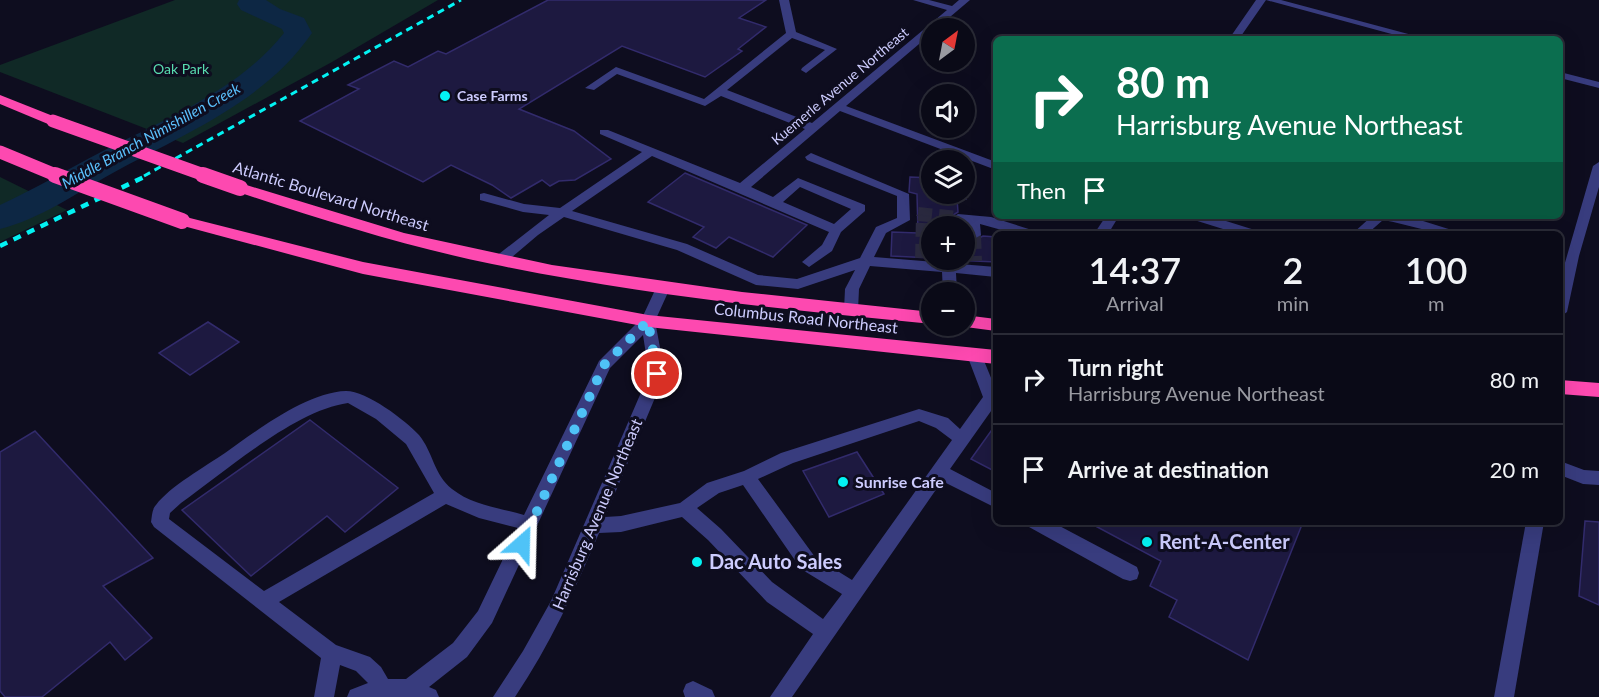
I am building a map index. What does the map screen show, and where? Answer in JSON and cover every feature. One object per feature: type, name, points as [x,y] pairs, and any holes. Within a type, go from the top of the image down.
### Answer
[{"type":"highway","name":"Atlantic Boulevard Northeast","points":[[0,99],[53,121],[240,188],[428,244],[500,260],[663,288]]},
{"type":"highway","points":[[0,152],[94,191],[182,221],[363,268],[648,321]]},
{"type":"highway","name":"Columbus Road Northeast","points":[[663,288],[921,317]]},
{"type":"highway","points":[[975,320],[993,324]]},
{"type":"highway","name":"Columbus Road Northeast","points":[[648,321],[993,357]]},
{"type":"highway","points":[[1563,387],[1599,390]]},
{"type":"street","points":[[784,0],[791,34]]},
{"type":"street","points":[[920,0],[954,9]]},
{"type":"street","name":"Kuemerle Avenue Northeast","points":[[742,188],[965,0]]},
{"type":"street","points":[[1236,36],[1261,0]]},
{"type":"street","points":[[1270,0],[1410,36]]},
{"type":"street","points":[[791,34],[832,49],[806,70]]},
{"type":"street","points":[[590,88],[616,70],[705,103],[791,34]]},
{"type":"street","points":[[1563,76],[1599,85]]},
{"type":"street","points":[[719,91],[814,128]]},
{"type":"street","points":[[839,107],[993,165]]},
{"type":"street","points":[[604,132],[742,188],[836,230]]},
{"type":"street","points":[[500,260],[562,212],[651,151]]},
{"type":"street","points":[[811,157],[903,194],[911,214],[904,220],[881,230],[852,289],[851,310]]},
{"type":"street","points":[[1564,272],[1599,166]]},
{"type":"street","points":[[774,203],[798,182],[860,208],[836,230],[827,248],[809,262]]},
{"type":"street","points":[[484,197],[524,208],[562,212],[682,247],[756,280],[798,284],[866,261],[921,262]]},
{"type":"street","points":[[975,219],[991,221],[1021,231]]},
{"type":"street","points":[[1362,231],[1376,219]]},
{"type":"street","points":[[1403,219],[1441,231]]},
{"type":"street","points":[[1225,220],[1247,231]]},
{"type":"street","points":[[975,266],[993,271]]},
{"type":"street","points":[[410,689],[454,655],[473,636],[498,593],[604,365],[648,321],[663,288]]},
{"type":"street","name":"Harrisburg Avenue Northeast","points":[[503,697],[524,667],[558,607],[657,374],[648,321]]},
{"type":"street","points":[[975,355],[993,396]]},
{"type":"street","points":[[382,689],[376,674],[352,656],[332,654],[160,522],[159,517],[175,498],[295,416],[332,398],[347,396],[358,400],[413,440],[434,481],[446,495],[461,503],[531,524]]},
{"type":"street","points":[[780,697],[939,471],[993,399]]},
{"type":"street","points":[[594,525],[621,524],[686,509],[700,494],[720,483],[747,477],[787,458],[919,415],[942,423],[962,439]]},
{"type":"street","points":[[1563,469],[1583,477],[1599,478]]},
{"type":"street","points":[[939,471],[993,499]]},
{"type":"street","points":[[747,477],[808,562],[854,591]]},
{"type":"street","points":[[264,601],[446,495]]},
{"type":"street","points":[[686,509],[710,528],[773,595],[825,631]]},
{"type":"street","points":[[1041,525],[1130,573]]},
{"type":"street","points":[[1504,697],[1534,525]]},
{"type":"street","points":[[324,697],[332,654]]},
{"type":"street","points":[[357,697],[382,689],[410,689],[429,697]]},
{"type":"green space","name":"Oak Park","points":[[175,0],[438,0],[332,62],[183,143],[0,72],[0,65]]},
{"type":"green space","points":[[0,177],[67,210],[0,242]]},
{"type":"building","name":"Case Farms","points":[[548,0],[766,0],[739,18],[766,27],[738,49],[742,51],[705,77],[622,46],[519,109],[574,131],[611,159],[575,180],[559,181],[550,186],[542,180],[511,198],[492,185],[451,165],[423,182],[300,121],[359,89],[348,85],[394,61],[408,67],[438,51],[446,54]]},
{"type":"building","points":[[685,173],[807,225],[773,257],[729,237],[716,248],[693,237],[704,227],[648,202]]},
{"type":"building","points":[[910,177],[921,178],[921,204],[957,204],[958,212],[952,216],[921,216],[921,257],[891,256],[892,232],[918,233],[917,194],[909,192]]},
{"type":"building","points":[[983,236],[993,237],[993,262],[975,261],[975,240]]},
{"type":"building","points":[[208,322],[239,342],[190,375],[159,353]]},
{"type":"building","points":[[310,420],[398,488],[345,532],[327,516],[251,576],[182,510]]},
{"type":"building","points":[[993,428],[993,470],[971,459]]},
{"type":"building","points":[[35,431],[153,558],[103,586],[152,638],[125,660],[110,642],[42,697],[5,697],[0,691],[0,452]]},
{"type":"building","name":"Sunrise Cafe","points":[[857,452],[884,494],[829,517],[803,471]]},
{"type":"building","points":[[1585,521],[1599,522],[1599,605],[1579,596]]},
{"type":"building","points":[[1094,525],[1302,525],[1248,660],[1169,617],[1177,600],[1150,586],[1161,561]]},
{"type":"waterway","name":"Middle Branch Nimishillen Creek","points":[[0,218],[39,200],[209,108],[261,73],[282,53],[298,33],[294,24],[250,4],[253,0]]},
{"type":"tunnel","points":[[918,214],[938,216]]},
{"type":"railway","points":[[144,176],[461,0]]},
{"type":"railway","points":[[0,246],[148,175]]},
{"type":"place","name":"Case Farms","points":[[445,96]]},
{"type":"place","name":"Sunrise Cafe","points":[[843,482]]},
{"type":"place","name":"Rent-A-Center","points":[[1147,542]]},
{"type":"place","name":"Dac Auto Sales","points":[[697,562]]},
{"type":"route","points":[[522,544],[604,365],[648,321],[657,374]]}]
